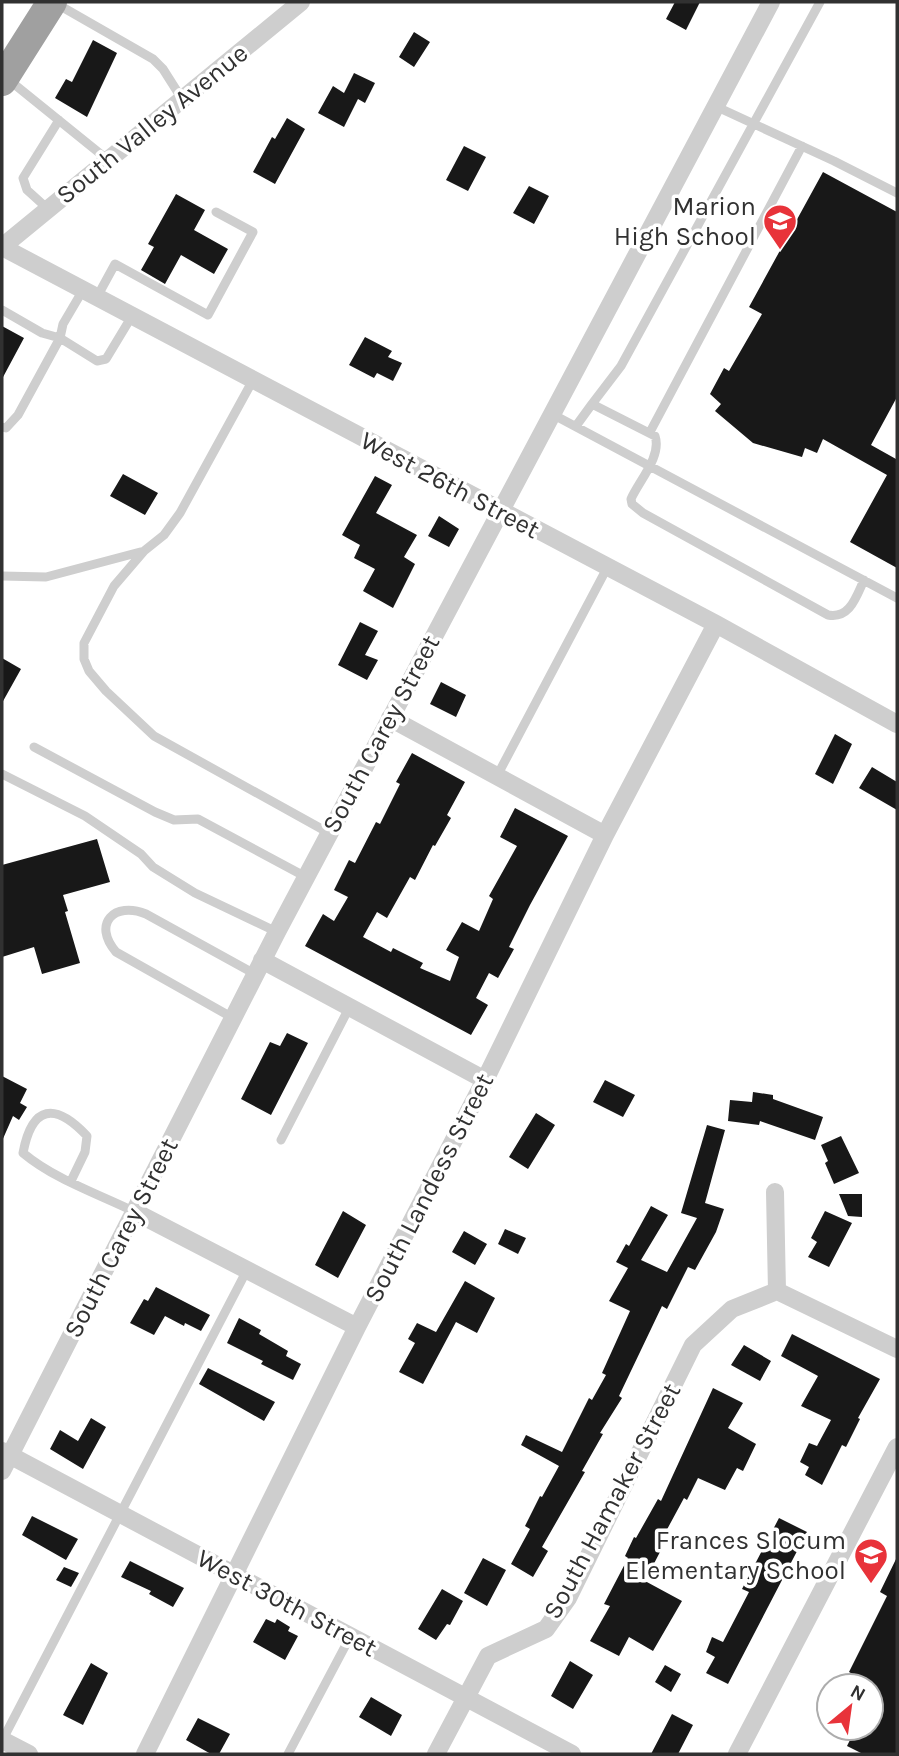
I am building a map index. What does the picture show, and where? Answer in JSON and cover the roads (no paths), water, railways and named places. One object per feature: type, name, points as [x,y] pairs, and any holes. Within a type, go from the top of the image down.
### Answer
[{"type":"highway","points":[[3,79],[52,2]]},
{"type":"street","name":"South Valley Avenue","points":[[2,247],[301,2]]},
{"type":"street","name":"South Carey Street","points":[[4,1459],[135,1212],[329,833],[771,2]]},
{"type":"street","name":"West 26th Street","points":[[2,247],[716,624],[897,724]]},
{"type":"street","name":"South Landess Street","points":[[145,1754],[357,1326],[485,1080],[605,835],[716,624]]},
{"type":"street","points":[[390,718],[605,835]]},
{"type":"street","points":[[259,967],[349,1008],[485,1080]]},
{"type":"street","points":[[775,1192],[777,1291],[897,1349]]},
{"type":"street","points":[[135,1212],[357,1326]]},
{"type":"street","name":"South Hamaker Street","points":[[436,1754],[488,1656],[546,1629],[568,1598],[693,1345],[732,1309],[777,1291]]},
{"type":"street","points":[[737,1754],[897,1447]]},
{"type":"street","name":"West 30th Street","points":[[4,1459],[122,1515],[572,1754]]},
{"type":"street","points":[[2,1740],[29,1754]]},
{"type":"lane","points":[[52,2],[153,60],[163,69],[182,99]]},
{"type":"lane","points":[[576,426],[621,366],[820,2]]},
{"type":"lane","points":[[3,79],[108,160]]},
{"type":"lane","points":[[715,106],[897,194]]},
{"type":"lane","points":[[48,209],[27,190],[23,178],[59,120]]},
{"type":"lane","points":[[650,432],[802,146]]},
{"type":"lane","points":[[2,427],[6,428],[19,415],[60,338],[63,324],[115,264],[208,315],[253,232],[216,212]]},
{"type":"lane","points":[[2,310],[41,333],[60,338],[97,361],[106,359],[132,316]]},
{"type":"lane","points":[[253,380],[180,513],[164,535],[144,551],[114,586],[84,643],[83,659],[89,671],[106,691],[154,736],[329,833]]},
{"type":"lane","points":[[592,404],[655,436],[657,442],[650,465],[631,499],[632,504],[643,513],[828,615],[836,617],[845,613],[864,580]]},
{"type":"lane","points":[[552,414],[897,598]]},
{"type":"lane","points":[[2,576],[46,577],[144,551]]},
{"type":"lane","points":[[497,776],[607,568]]},
{"type":"lane","points":[[34,747],[155,812],[174,820],[198,819],[306,877]]},
{"type":"lane","points":[[2,774],[85,816],[141,854],[153,867],[195,893],[277,932]]},
{"type":"lane","points":[[233,1018],[116,952],[108,943],[108,923],[113,914],[121,909],[133,908],[259,967]]},
{"type":"lane","points":[[281,1140],[349,1008]]},
{"type":"lane","points":[[71,1181],[85,1152],[87,1136],[73,1121],[58,1113],[44,1114],[35,1121],[26,1137],[23,1153],[32,1161],[71,1181],[135,1212]]},
{"type":"lane","points":[[2,1740],[122,1515],[247,1270]]},
{"type":"lane","points":[[288,1754],[350,1637]]},
{"type":"place","name":"Marion High School","points":[[780,251]]},
{"type":"place","name":"Frances Slocum Elementary School","points":[[871,1585]]}]
